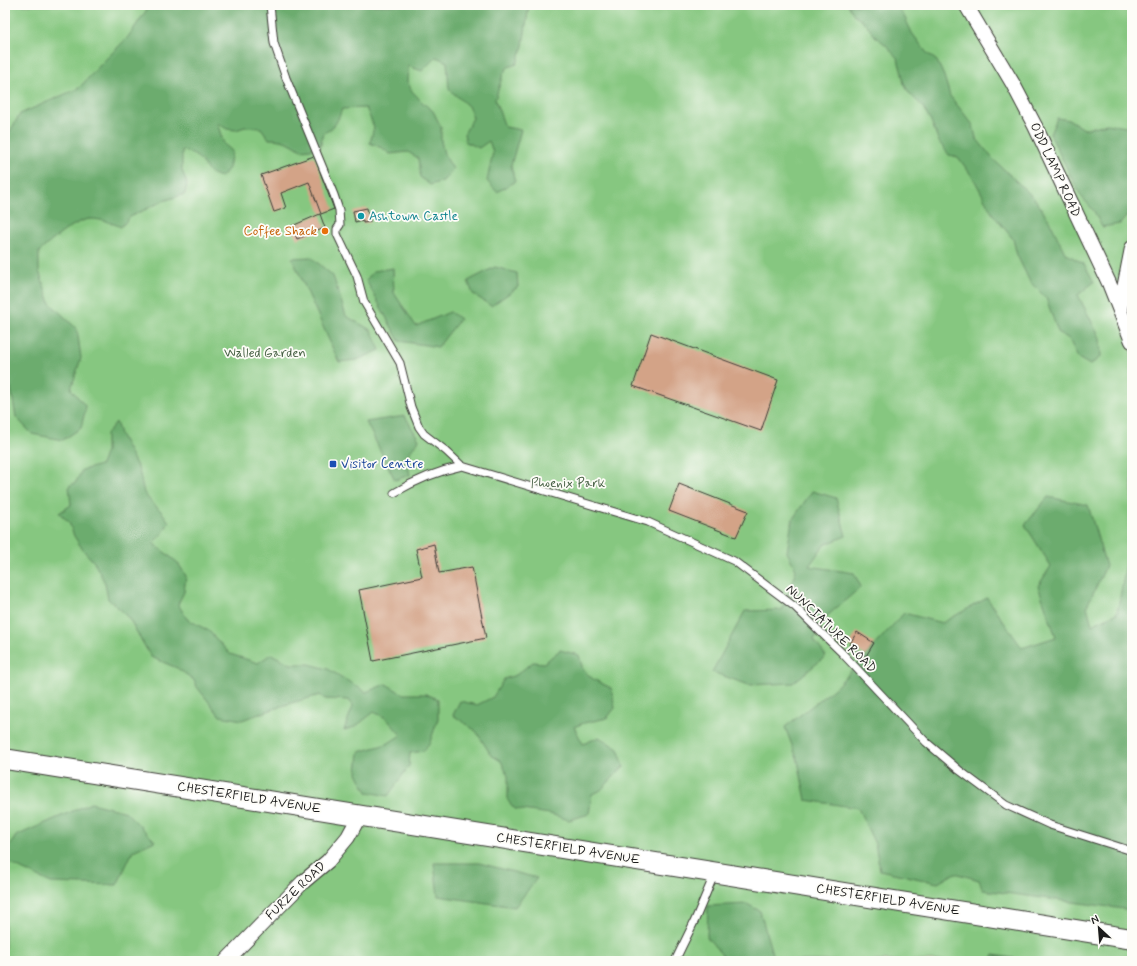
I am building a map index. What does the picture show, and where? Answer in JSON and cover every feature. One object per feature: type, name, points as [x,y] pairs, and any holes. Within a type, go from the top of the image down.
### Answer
[{"type":"street","name":"ODD LAMP ROAD","points":[[966,5],[1013,84],[1035,126],[1120,309],[1132,341]]},
{"type":"street","points":[[1120,309],[1132,248]]},
{"type":"street","name":"CHESTERFIELD AVENUE","points":[[5,759],[1132,939]]},
{"type":"street","name":"FURZE ROAD","points":[[226,961],[302,882],[328,861],[348,837],[360,815]]},
{"type":"lane","points":[[270,5],[274,43],[286,78],[334,194],[339,210],[340,225],[337,229],[337,234],[357,276],[364,302],[400,363],[411,407],[419,427],[424,434],[462,466]]},
{"type":"lane","name":"NUNCIATURE ROAD","points":[[394,493],[422,478],[443,470],[462,466],[648,522],[734,561],[795,608],[842,653],[926,742],[959,770],[1006,805],[1050,825],[1132,851]]},
{"type":"lane","points":[[675,961],[695,920],[715,872]]},
{"type":"green space","name":"Phoenix Park","points":[[5,5],[1132,5],[1132,961],[5,961]]},
{"type":"green space","points":[[150,5],[529,5],[523,46],[517,64],[508,67],[503,74],[495,100],[505,127],[521,130],[511,165],[515,182],[497,192],[487,181],[493,152],[489,141],[479,148],[466,142],[464,134],[473,118],[470,108],[449,89],[447,62],[436,57],[422,71],[408,66],[407,81],[412,91],[433,111],[441,127],[441,141],[444,154],[453,169],[443,181],[430,185],[420,177],[418,158],[408,152],[390,154],[382,148],[370,143],[374,127],[366,108],[342,109],[333,127],[323,133],[320,148],[301,150],[286,142],[269,139],[261,128],[245,127],[236,130],[227,129],[217,123],[224,144],[232,151],[229,168],[222,177],[216,176],[209,172],[197,157],[182,150],[182,170],[187,184],[185,194],[163,201],[130,217],[121,227],[99,220],[85,220],[71,227],[39,252],[39,271],[50,303],[77,329],[81,358],[71,389],[86,407],[81,428],[63,440],[32,434],[16,417],[5,356],[5,140],[20,114],[79,88],[128,37]]},
{"type":"green space","points":[[848,5],[896,5],[904,16],[912,33],[926,52],[937,61],[944,76],[950,96],[973,125],[976,138],[993,159],[1035,199],[1049,220],[1065,253],[1084,264],[1094,282],[1078,295],[1100,338],[1101,357],[1090,365],[1078,358],[1069,339],[1058,332],[1046,298],[1030,282],[1017,255],[1013,239],[992,213],[974,179],[958,157],[949,155],[939,142],[931,121],[922,106],[909,93],[904,84],[898,59],[886,45],[875,36],[866,24],[855,16]]},
{"type":"green space","points":[[1057,118],[1070,120],[1084,129],[1107,124],[1126,127],[1132,123],[1132,201],[1130,212],[1120,224],[1102,227],[1094,211],[1081,196],[1050,134]]},
{"type":"green space","points":[[311,257],[333,276],[346,316],[371,330],[380,350],[357,360],[339,362],[292,258]]},
{"type":"green space","points":[[495,267],[517,273],[518,287],[491,306],[473,294],[468,281]]},
{"type":"green space","points":[[393,268],[394,293],[416,326],[450,312],[460,319],[438,347],[399,341],[366,280],[374,271]]},
{"type":"green space","points":[[405,416],[419,440],[406,457],[410,475],[395,480],[366,422]]},
{"type":"green space","points":[[116,422],[120,434],[139,470],[144,493],[169,522],[163,533],[153,543],[178,563],[186,576],[184,592],[178,604],[187,619],[209,631],[230,654],[258,663],[271,654],[291,664],[309,664],[328,669],[366,692],[386,684],[403,694],[426,694],[438,699],[438,719],[430,742],[424,751],[410,753],[409,766],[388,796],[367,792],[357,773],[359,752],[387,744],[401,735],[386,718],[374,712],[355,727],[344,730],[353,706],[349,700],[325,699],[320,695],[242,720],[220,716],[197,687],[194,680],[177,668],[151,657],[130,620],[108,599],[105,583],[94,562],[83,550],[74,536],[69,522],[59,513],[71,505],[69,486],[76,482],[82,470],[101,465],[106,451],[106,434]]},
{"type":"green space","points":[[812,491],[836,498],[846,536],[824,545],[809,566],[854,573],[861,587],[827,616],[814,640],[826,656],[793,683],[749,685],[712,672],[745,611],[782,610],[796,570],[787,552],[792,520]]},
{"type":"green space","points":[[1048,497],[1088,505],[1106,566],[1087,606],[1092,625],[1117,613],[1132,533],[1132,910],[983,890],[979,880],[955,873],[938,883],[880,870],[875,844],[858,808],[806,800],[798,761],[785,727],[836,687],[904,613],[942,623],[987,598],[1022,648],[1056,637],[1038,586],[1051,566],[1025,525]]},
{"type":"green space","points":[[560,650],[579,655],[583,670],[593,679],[611,688],[615,708],[607,718],[584,723],[574,727],[583,744],[599,737],[618,749],[624,766],[601,790],[592,794],[589,814],[569,820],[550,814],[515,809],[508,801],[508,776],[501,761],[491,755],[476,731],[453,715],[460,701],[477,705],[493,697],[504,679],[516,675],[533,662],[544,663]]},
{"type":"green space","points":[[91,803],[126,812],[155,841],[133,851],[117,885],[51,883],[5,861],[5,853],[16,836]]},
{"type":"green space","points":[[434,863],[479,863],[537,878],[515,907],[438,896]]},
{"type":"green space","points":[[747,904],[760,911],[774,961],[727,961],[707,937],[708,906]]},
{"type":"green space","points":[[994,955],[1032,961],[991,961]]},
{"type":"building","points":[[314,156],[334,209],[321,214],[309,182],[281,193],[286,208],[274,212],[261,175]]},
{"type":"building","name":"Ashtown Castle","points":[[367,208],[370,222],[363,223],[363,220],[355,222],[353,211]]},
{"type":"building","points":[[320,214],[325,228],[297,239],[292,226]]},
{"type":"building","points":[[651,333],[778,380],[761,431],[633,386]]},
{"type":"building","points":[[679,484],[748,511],[736,537],[669,511]]},
{"type":"building","points":[[434,544],[439,573],[472,567],[486,638],[373,661],[359,590],[422,577],[416,549]]},
{"type":"building","points":[[857,632],[874,643],[866,656],[849,645]]},
{"type":"place","name":"Ashtown Castle","points":[[361,216]]},
{"type":"place","name":"Coffee Shack","points":[[325,231]]},
{"type":"place","name":"Visitor Centre","points":[[333,464]]},
{"type":"park label","name":"Walled Garden","points":[[265,353]]}]
